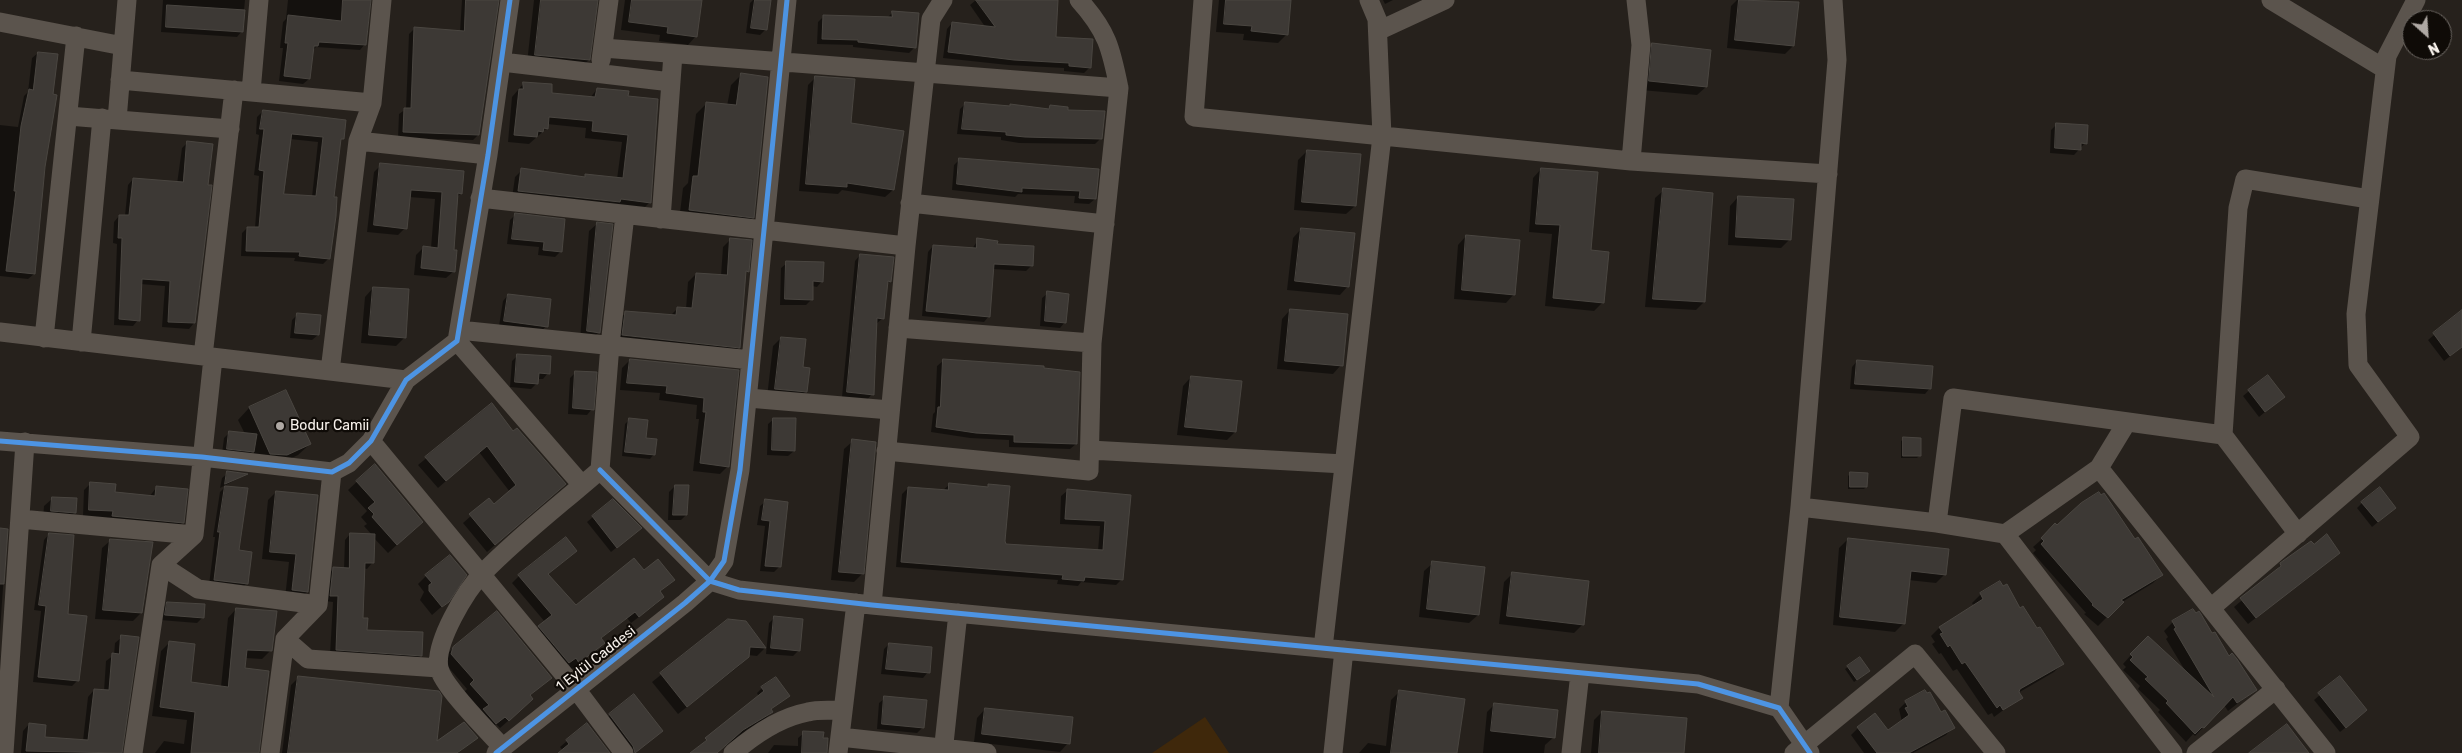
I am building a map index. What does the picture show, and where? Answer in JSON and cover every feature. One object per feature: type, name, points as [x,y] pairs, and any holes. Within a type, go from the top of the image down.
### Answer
[{"type":"street","points":[[81,342],[109,119],[120,80],[128,0]]},
{"type":"street","points":[[133,753],[161,565],[194,535],[202,458],[208,357],[230,129],[243,91],[260,0]]},
{"type":"street","points":[[330,371],[358,141],[372,103],[382,0]]},
{"type":"street","points":[[0,440],[332,472],[349,463],[371,440],[406,380],[458,335],[488,156],[510,0]]},
{"type":"street","points":[[599,73],[609,0]]},
{"type":"street","name":"1 Eylül Caddesi","points":[[499,750],[710,582],[724,561],[740,470],[787,0]]},
{"type":"street","points":[[944,0],[930,19],[886,451],[864,604],[843,710],[839,745],[987,753]]},
{"type":"street","points":[[886,451],[1089,471],[1092,343],[1119,88],[1111,46],[1097,20],[1079,0]]},
{"type":"street","points":[[1203,0],[1194,117],[1631,160],[1828,174]]},
{"type":"street","points":[[1324,648],[1382,136],[1377,19],[1369,0]]},
{"type":"street","points":[[1378,31],[1445,0]]},
{"type":"street","points":[[1631,160],[1640,45],[1636,0]]},
{"type":"street","points":[[1833,0],[1837,60],[1800,507],[1779,708],[1802,750],[1915,654],[1996,753]]},
{"type":"street","points":[[2271,0],[2385,69]]},
{"type":"street","points":[[2211,608],[2410,437],[2358,365],[2356,314],[2387,56],[2416,0]]},
{"type":"street","points":[[0,22],[123,46]]},
{"type":"street","points":[[44,338],[76,36]]},
{"type":"street","points":[[603,48],[1119,88]]},
{"type":"street","points":[[661,219],[673,54]]},
{"type":"street","points":[[502,62],[671,82]]},
{"type":"street","points":[[120,80],[372,103]]},
{"type":"street","points":[[68,116],[230,129]]},
{"type":"street","points":[[358,141],[488,156]]},
{"type":"street","points":[[2298,534],[2224,435],[2238,208],[2245,179],[2369,199]]},
{"type":"street","points":[[480,198],[906,246]]},
{"type":"street","points":[[910,203],[1105,224]]},
{"type":"street","points":[[499,750],[452,689],[439,668],[440,648],[455,614],[482,574],[600,470],[610,345],[625,215]]},
{"type":"street","points":[[898,328],[1092,343]]},
{"type":"street","points":[[0,332],[406,380]]},
{"type":"street","points":[[458,335],[610,345],[751,360]]},
{"type":"street","points":[[458,335],[582,485]]},
{"type":"street","points":[[748,398],[890,410]]},
{"type":"street","points":[[1937,523],[1953,398],[2224,435]]},
{"type":"street","points":[[2005,534],[2099,468],[2126,422]]},
{"type":"street","points":[[371,440],[576,689],[624,753]]},
{"type":"street","points":[[4,753],[25,442]]},
{"type":"street","points":[[1090,450],[1344,464]]},
{"type":"street","points":[[2099,468],[2326,753]]},
{"type":"street","points":[[600,470],[710,582],[739,590],[864,604],[1698,684],[1779,708]]},
{"type":"street","points":[[270,753],[284,640],[318,605],[332,472]]},
{"type":"street","points":[[1800,507],[1937,523],[2005,534],[2173,753]]},
{"type":"street","points":[[20,519],[194,535]]},
{"type":"street","points":[[161,565],[198,589],[318,605]]},
{"type":"street","points":[[943,750],[958,613]]},
{"type":"street","points":[[284,640],[308,659],[439,668]]},
{"type":"street","points":[[1333,753],[1344,650]]},
{"type":"street","points":[[1571,753],[1580,673]]},
{"type":"street","points":[[2196,753],[2276,689]]},
{"type":"street","points":[[733,753],[748,740],[808,711],[843,710]]},
{"type":"shaded area","points":[[1205,717],[1229,753],[1152,753]]},
{"type":"building","points":[[343,0],[371,0],[366,45],[319,42],[318,46],[314,46],[310,79],[284,76],[288,43],[285,43],[288,15],[341,21]]},
{"type":"building","points":[[466,0],[499,0],[479,135],[403,132],[404,108],[411,108],[414,27],[464,31]]},
{"type":"building","points":[[541,0],[598,0],[590,60],[535,55]]},
{"type":"building","points":[[632,0],[702,0],[697,37],[667,33],[668,27],[629,22]]},
{"type":"building","points":[[755,0],[771,0],[767,30],[751,28]]},
{"type":"building","points":[[976,0],[1058,0],[1056,37],[1093,39],[1091,68],[1069,66],[1069,63],[1014,60],[948,52],[952,22],[995,27]]},
{"type":"building","points":[[1226,0],[1291,0],[1288,35],[1251,31],[1252,26],[1224,24]]},
{"type":"building","points":[[1739,0],[1799,2],[1794,46],[1735,40]]},
{"type":"building","points":[[167,5],[245,10],[243,32],[166,27]]},
{"type":"building","points":[[892,11],[919,13],[916,48],[858,42],[858,40],[822,39],[823,15],[892,17]]},
{"type":"building","points":[[1652,43],[1711,50],[1707,87],[1649,81]]},
{"type":"building","points":[[38,52],[58,54],[53,94],[57,95],[45,167],[35,274],[6,271],[16,191],[14,191],[21,126],[29,89],[33,90]]},
{"type":"building","points":[[741,73],[768,77],[754,218],[689,210],[693,176],[698,176],[706,102],[736,105]]},
{"type":"building","points":[[815,76],[855,79],[851,123],[904,131],[894,190],[847,183],[847,187],[806,184]]},
{"type":"building","points":[[523,82],[552,84],[552,93],[595,97],[597,88],[629,91],[628,96],[658,99],[651,203],[621,199],[620,202],[518,191],[521,168],[585,177],[585,174],[623,178],[628,135],[592,131],[593,121],[549,117],[548,129],[544,128],[543,132],[538,131],[537,137],[514,135],[519,89],[523,89]]},
{"type":"building","points":[[965,102],[1010,106],[1010,104],[1049,109],[1050,105],[1068,107],[1068,110],[1105,111],[1102,139],[1025,137],[1006,135],[1006,132],[962,129]]},
{"type":"building","points":[[263,110],[346,120],[344,139],[341,139],[334,197],[337,197],[336,216],[330,259],[299,256],[300,252],[246,251],[247,227],[259,227],[264,171],[259,170],[264,129],[260,129]],"holes":[[[292,134],[323,137],[316,196],[284,194]]]},
{"type":"building","points":[[2056,123],[2088,125],[2087,144],[2081,143],[2081,150],[2055,148]]},
{"type":"building","points":[[187,141],[213,144],[208,185],[212,185],[195,323],[168,322],[170,281],[142,279],[140,321],[119,319],[122,238],[118,238],[119,215],[129,215],[133,178],[183,182]]},
{"type":"building","points":[[1307,150],[1361,154],[1356,206],[1302,202]]},
{"type":"building","points":[[959,158],[1099,169],[1096,199],[1079,198],[1080,191],[1022,188],[1022,192],[957,184]]},
{"type":"building","points":[[380,163],[464,171],[462,194],[458,193],[454,250],[457,250],[455,272],[421,268],[423,246],[438,248],[442,192],[411,190],[407,229],[374,225]]},
{"type":"building","points":[[1541,168],[1598,172],[1591,250],[1609,252],[1604,303],[1553,298],[1560,225],[1536,224]]},
{"type":"building","points":[[1663,188],[1713,193],[1705,302],[1653,299]]},
{"type":"building","points":[[1738,196],[1794,199],[1791,240],[1736,237]]},
{"type":"building","points":[[515,213],[565,219],[562,252],[543,250],[544,242],[512,239]]},
{"type":"building","points":[[597,222],[613,224],[600,333],[587,331]]},
{"type":"building","points":[[1301,228],[1355,233],[1349,287],[1295,281]]},
{"type":"building","points":[[1466,235],[1520,240],[1515,295],[1462,290]]},
{"type":"building","points":[[730,238],[752,240],[749,272],[746,271],[740,348],[622,335],[625,311],[676,315],[677,307],[692,308],[696,273],[727,275]]},
{"type":"building","points":[[977,238],[998,241],[997,244],[1034,246],[1033,266],[994,264],[990,317],[926,311],[933,245],[976,248]]},
{"type":"building","points":[[860,254],[894,257],[891,282],[888,281],[884,319],[877,318],[874,395],[847,392]]},
{"type":"building","points":[[786,261],[824,262],[823,282],[813,281],[813,300],[785,299]]},
{"type":"building","points":[[373,287],[409,289],[406,338],[369,335]]},
{"type":"building","points":[[1047,291],[1069,294],[1066,323],[1045,321]]},
{"type":"building","points":[[508,294],[551,299],[548,327],[504,321]]},
{"type":"building","points":[[1290,309],[1348,314],[1343,366],[1285,361]]},
{"type":"building","points":[[2462,310],[2462,347],[2450,356],[2433,333]]},
{"type":"building","points":[[297,313],[321,315],[319,335],[295,333]]},
{"type":"building","points":[[781,337],[806,339],[803,367],[810,368],[807,392],[775,389]]},
{"type":"building","points":[[517,354],[551,356],[550,374],[539,373],[538,384],[515,382]]},
{"type":"building","points":[[630,359],[739,370],[729,467],[700,463],[706,412],[703,412],[704,398],[666,393],[667,386],[627,383]]},
{"type":"building","points":[[943,359],[1044,366],[1044,368],[1080,372],[1077,444],[1014,442],[1014,435],[976,433],[936,427],[938,407],[940,407]]},
{"type":"building","points":[[1857,360],[1933,366],[1931,389],[1855,384]]},
{"type":"building","points":[[575,371],[597,372],[594,410],[573,408]]},
{"type":"building","points":[[2268,375],[2285,397],[2265,412],[2248,390]]},
{"type":"building","points":[[1191,376],[1242,381],[1236,432],[1185,427]]},
{"type":"building","name":"Bodur Camii","points":[[286,390],[311,444],[287,455],[270,454],[249,407]]},
{"type":"building","points":[[492,403],[513,431],[517,428],[566,484],[495,545],[469,514],[489,498],[494,504],[516,485],[487,446],[446,481],[425,457]]},
{"type":"building","points":[[629,418],[648,420],[646,438],[657,439],[655,455],[625,452]]},
{"type":"building","points":[[773,418],[796,418],[795,451],[772,450]]},
{"type":"building","points":[[229,431],[257,434],[254,452],[227,449]]},
{"type":"building","points":[[1903,437],[1921,438],[1921,456],[1903,456]]},
{"type":"building","points":[[852,439],[876,442],[864,574],[839,572]]},
{"type":"building","points":[[375,464],[423,522],[397,545],[372,517],[374,514],[368,508],[375,502],[356,481]]},
{"type":"building","points":[[227,471],[248,474],[225,484]]},
{"type":"building","points":[[1850,472],[1868,473],[1867,487],[1850,487]]},
{"type":"building","points":[[90,482],[116,484],[115,492],[155,496],[156,486],[188,489],[184,523],[112,516],[113,511],[89,510]]},
{"type":"building","points":[[949,483],[988,487],[988,484],[1010,486],[1006,544],[1103,550],[1105,521],[1065,519],[1067,489],[1131,495],[1123,580],[1085,577],[1084,581],[1062,579],[1063,575],[901,562],[908,487],[948,490]]},
{"type":"building","points":[[675,485],[689,485],[687,515],[673,515]]},
{"type":"building","points":[[225,486],[248,488],[239,550],[252,552],[248,584],[214,580],[220,532],[218,532]]},
{"type":"building","points":[[2380,487],[2396,508],[2378,522],[2361,502]]},
{"type":"building","points":[[276,491],[318,495],[308,592],[292,590],[296,554],[270,552]]},
{"type":"building","points":[[2099,492],[2101,495],[2104,493],[2135,539],[2138,537],[2163,575],[2121,600],[2124,602],[2108,618],[2092,605],[2041,544],[2044,541],[2041,538],[2055,523],[2057,525],[2081,503]]},
{"type":"building","points":[[52,497],[77,498],[76,513],[51,511]]},
{"type":"building","points":[[613,499],[642,528],[617,548],[592,516]]},
{"type":"building","points":[[765,499],[788,502],[781,567],[765,566],[770,521],[762,520]]},
{"type":"building","points":[[0,528],[8,529],[4,584],[0,584]]},
{"type":"building","points":[[49,533],[74,535],[68,614],[87,616],[79,681],[38,677],[46,606],[39,605]]},
{"type":"building","points":[[350,533],[375,534],[374,563],[365,563],[363,618],[368,618],[367,630],[423,632],[422,656],[336,650],[338,596],[330,596],[333,567],[349,568]]},
{"type":"building","points":[[2327,534],[2340,553],[2256,618],[2240,598],[2281,566],[2280,563],[2311,541],[2314,544]]},
{"type":"building","points":[[566,537],[577,551],[548,574],[576,605],[634,558],[644,570],[658,559],[675,580],[660,591],[664,597],[639,617],[635,612],[601,638],[605,643],[579,663],[576,658],[569,663],[538,626],[552,615],[518,575]]},
{"type":"building","points":[[1848,538],[1949,549],[1946,575],[1911,571],[1905,624],[1840,617]]},
{"type":"building","points":[[110,539],[153,542],[142,613],[103,610]]},
{"type":"building","points":[[450,555],[467,575],[449,602],[442,607],[429,591],[429,585],[432,583],[425,575]]},
{"type":"building","points":[[1432,561],[1485,567],[1479,615],[1427,609]]},
{"type":"building","points":[[1512,572],[1589,581],[1584,625],[1507,616]]},
{"type":"building","points":[[2000,581],[2003,586],[2007,584],[2020,608],[2023,606],[2037,628],[2040,627],[2064,664],[2020,689],[2019,692],[2023,698],[2003,710],[2000,705],[1997,708],[1965,662],[1962,664],[1950,645],[1948,647],[1940,634],[1943,633],[1939,627],[1983,599],[1980,593]]},
{"type":"building","points":[[167,602],[205,604],[204,618],[165,615]]},
{"type":"building","points":[[236,608],[277,611],[272,651],[247,650],[245,668],[269,671],[259,753],[191,753],[195,712],[160,707],[169,641],[195,644],[191,682],[228,687]]},
{"type":"building","points":[[2193,609],[2196,613],[2199,611],[2212,633],[2215,632],[2229,656],[2232,653],[2237,659],[2257,690],[2237,703],[2233,697],[2204,728],[2202,727],[2195,734],[2166,703],[2168,701],[2145,679],[2148,677],[2130,660],[2133,657],[2130,654],[2148,636],[2214,697],[2174,629],[2176,628],[2172,621]]},
{"type":"building","points":[[497,611],[552,678],[530,695],[533,699],[509,721],[505,717],[496,724],[483,709],[489,705],[470,684],[474,680],[451,654],[453,647]]},
{"type":"building","points":[[774,616],[803,619],[800,651],[771,648]]},
{"type":"building","points":[[728,619],[746,621],[766,648],[750,647],[749,657],[687,707],[660,673]]},
{"type":"building","points":[[121,635],[139,637],[122,753],[26,751],[29,723],[46,725],[45,737],[88,740],[94,689],[109,690],[112,653],[119,654]]},
{"type":"building","points":[[889,643],[932,647],[930,673],[886,669]]},
{"type":"building","points":[[1860,657],[1870,671],[1857,680],[1847,666]]},
{"type":"building","points":[[298,676],[439,691],[442,696],[437,741],[464,722],[478,738],[457,753],[288,753]]},
{"type":"building","points":[[2340,676],[2367,710],[2346,728],[2318,693]]},
{"type":"building","points":[[776,677],[790,696],[771,709],[773,712],[743,730],[717,753],[690,753],[707,740],[705,738],[764,691],[761,687]]},
{"type":"building","points":[[1399,690],[1465,699],[1457,753],[1391,753]]},
{"type":"building","points":[[1925,690],[1927,693],[1930,692],[1941,712],[1945,710],[1955,728],[1909,753],[1877,753],[1857,727],[1875,713],[1888,730],[1909,715],[1905,708],[1908,707],[1905,701]]},
{"type":"building","points":[[634,694],[663,731],[635,753],[633,746],[609,714]]},
{"type":"building","points":[[884,696],[927,700],[924,728],[882,724]]},
{"type":"building","points":[[1494,703],[1558,710],[1555,738],[1491,731]]},
{"type":"building","points":[[985,708],[1073,717],[1070,744],[982,734]]},
{"type":"building","points":[[1602,711],[1687,718],[1684,753],[1599,753]]},
{"type":"building","points":[[587,723],[610,753],[558,753],[569,744],[566,740]]},
{"type":"building","points":[[2287,724],[2309,753],[2249,753]]},
{"type":"building","points":[[803,731],[824,732],[823,738],[828,738],[827,753],[802,753]]},
{"type":"cycle path","points":[[0,441],[202,457],[332,472],[349,463],[371,441],[406,380],[457,341],[488,155],[510,0]]},
{"type":"cycle path","points":[[496,753],[685,603],[710,581],[724,561],[740,470],[787,0]]},
{"type":"cycle path","points":[[600,470],[710,581],[739,590],[872,605],[1698,684],[1779,708],[1810,753]]},
{"type":"place","name":"Bodur Camii","points":[[280,426]]}]
